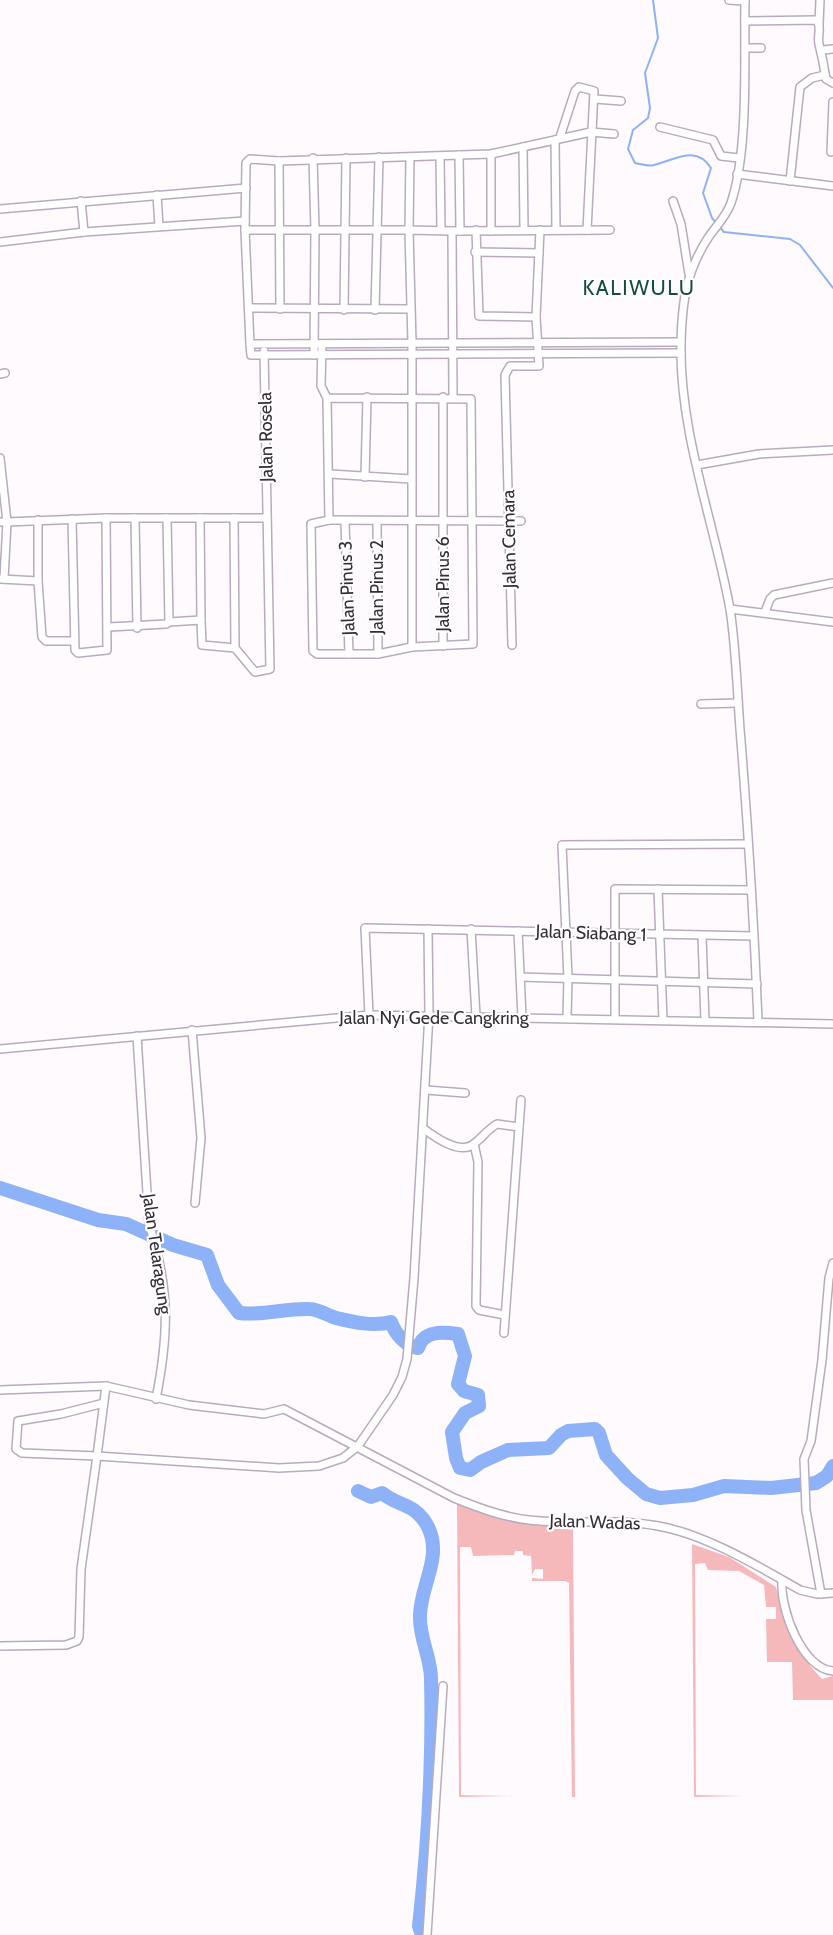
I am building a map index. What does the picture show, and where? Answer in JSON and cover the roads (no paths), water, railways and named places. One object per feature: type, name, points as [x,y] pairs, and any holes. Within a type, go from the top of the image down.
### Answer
[{"type":"street","points":[[729,0],[745,1],[745,48],[737,174],[726,215],[709,237],[689,274],[684,293],[681,353],[688,418],[730,609],[732,666],[738,703],[748,844],[758,1021]]},
{"type":"street","points":[[820,0],[818,42],[822,50],[827,81],[833,83]]},
{"type":"street","points":[[745,21],[809,19],[817,20],[819,24]]},
{"type":"street","points":[[745,48],[761,48]]},
{"type":"street","points":[[822,50],[833,49]]},
{"type":"street","points":[[790,181],[800,87],[812,78],[825,75]]},
{"type":"street","points":[[556,230],[557,139],[577,88],[592,90],[595,99],[591,132],[587,230]]},
{"type":"street","points":[[595,99],[621,101]]},
{"type":"street","points":[[831,152],[833,102]]},
{"type":"street","points":[[660,127],[713,140],[720,149],[721,156],[739,158]]},
{"type":"street","points":[[614,134],[591,132],[491,153],[279,161],[247,160],[245,230],[251,355],[681,353]]},
{"type":"street","points":[[523,147],[524,230]]},
{"type":"street","points":[[491,153],[491,231]]},
{"type":"street","points":[[453,398],[459,155]]},
{"type":"street","points":[[440,156],[441,230]]},
{"type":"street","points":[[375,310],[379,157]]},
{"type":"street","points":[[410,157],[412,647]]},
{"type":"street","points":[[313,158],[314,310],[321,386],[327,398],[329,520]]},
{"type":"street","points":[[344,310],[343,231],[346,158]]},
{"type":"street","points":[[279,161],[280,309]]},
{"type":"street","points":[[737,174],[833,186]]},
{"type":"street","points":[[0,209],[246,188]]},
{"type":"street","points":[[157,195],[159,226]]},
{"type":"street","points":[[81,201],[84,232]]},
{"type":"street","points":[[673,201],[681,224],[689,274]]},
{"type":"street","points":[[0,242],[84,232],[245,221]]},
{"type":"street","points":[[245,230],[610,230]]},
{"type":"street","points":[[476,231],[479,316],[536,318]]},
{"type":"street","points":[[539,354],[536,318],[540,231]]},
{"type":"street","points":[[475,252],[539,253]]},
{"type":"street","points":[[249,308],[410,309]]},
{"type":"street","points":[[250,344],[681,342]]},
{"type":"street","name":"Jalan Rosela","points":[[235,648],[255,672],[270,669],[264,344]]},
{"type":"street","name":"Jalan Cemara","points":[[512,645],[506,370],[510,366],[539,366],[539,354]]},
{"type":"street","points":[[365,477],[367,397]]},
{"type":"street","points":[[327,398],[443,397],[471,399],[472,521],[474,642],[469,645],[412,647],[378,654],[317,654],[313,651],[311,524],[329,520],[345,522],[377,521],[472,521],[508,520],[520,521]]},
{"type":"street","name":"Jalan Pinus 6","points":[[443,397],[443,646]]},
{"type":"street","points":[[697,465],[759,454],[833,450]]},
{"type":"street","points":[[0,458],[4,522],[2,579],[38,581]]},
{"type":"street","points":[[330,474],[411,479]]},
{"type":"street","points":[[4,522],[106,518],[267,518]]},
{"type":"street","points":[[72,519],[74,641],[75,650],[78,653],[106,652],[109,627],[106,518]]},
{"type":"street","points":[[135,518],[137,628]]},
{"type":"street","points":[[168,518],[169,622]]},
{"type":"street","points":[[200,518],[202,645],[235,648],[234,518]]},
{"type":"street","points":[[38,520],[38,581],[43,640],[74,641]]},
{"type":"street","name":"Jalan Pinus 2","points":[[377,521],[378,654]]},
{"type":"street","name":"Jalan Pinus 3","points":[[345,522],[349,654]]},
{"type":"street","points":[[765,612],[770,599],[774,596],[833,583]]},
{"type":"street","points":[[730,609],[833,622]]},
{"type":"street","points":[[109,627],[137,628],[169,622],[201,620]]},
{"type":"street","points":[[701,704],[738,703]]},
{"type":"street","points":[[567,1018],[568,978],[563,844],[748,844]]},
{"type":"street","points":[[615,1019],[615,889],[750,890]]},
{"type":"street","points":[[658,889],[663,1020]]},
{"type":"street","name":"Jalan Siabang 1","points":[[369,1015],[365,928],[753,936]]},
{"type":"street","points":[[104,1403],[61,1414],[22,1419],[16,1426],[15,1445],[20,1453],[310,1467],[343,1458],[358,1446],[402,1377],[409,1332],[426,1090],[429,1014],[428,929]]},
{"type":"street","points":[[471,929],[476,1016]]},
{"type":"street","points":[[518,931],[522,1017]]},
{"type":"street","points":[[702,936],[705,1021]]},
{"type":"street","points":[[520,977],[615,978],[757,984]]},
{"type":"street","name":"Jalan Nyi Gede Cangkring","points":[[0,1049],[369,1015],[429,1014],[833,1024]]},
{"type":"street","points":[[192,1030],[201,1138],[195,1203]]},
{"type":"street","name":"Jalan Telaragung","points":[[137,1036],[149,1224],[156,1247],[167,1323],[165,1350],[156,1399]]},
{"type":"street","points":[[426,1090],[465,1093]]},
{"type":"street","points":[[504,1333],[521,1100]]},
{"type":"street","points":[[424,1129],[459,1147],[474,1144],[497,1124],[519,1127]]},
{"type":"street","points":[[474,1144],[478,1151],[476,1306],[479,1310],[505,1315]]},
{"type":"street","points":[[821,1594],[804,1488],[804,1453],[812,1441],[829,1278],[833,1263]]},
{"type":"street","points":[[0,1646],[66,1645],[77,1641],[79,1637],[81,1569],[106,1386]]},
{"type":"street","name":"Jalan Wadas","points":[[0,1390],[106,1386],[148,1394],[156,1399],[264,1414],[284,1409],[454,1498],[480,1508],[531,1520],[610,1520],[661,1526],[699,1538],[805,1591],[821,1594],[833,1593]]},
{"type":"street","points":[[782,1581],[791,1622],[806,1655],[813,1664],[833,1671]]},
{"type":"street","points":[[427,1935],[444,1686]]},
{"type":"waterway","points":[[653,0],[658,38],[645,73],[650,108],[648,118],[633,130],[628,149],[635,163],[652,166],[685,156],[699,157],[711,168],[703,193],[712,218],[724,232],[790,239],[800,245],[833,288]]},
{"type":"waterway","points":[[0,1188],[98,1220],[126,1224],[173,1245],[207,1255],[218,1285],[239,1313],[256,1314],[309,1309],[356,1322],[371,1324],[391,1322],[401,1338],[409,1345],[418,1348],[425,1338],[434,1333],[458,1334],[465,1356],[458,1384],[464,1391],[478,1395],[479,1406],[465,1413],[452,1432],[460,1468],[470,1470],[481,1462],[508,1450],[549,1448],[568,1431],[595,1429],[599,1433],[606,1455],[627,1478],[646,1494],[660,1498],[693,1495],[724,1486],[771,1488],[816,1483],[827,1476],[833,1466]]},
{"type":"waterway","points":[[358,1491],[371,1497],[382,1493],[413,1509],[423,1519],[432,1538],[432,1560],[420,1616],[421,1632],[430,1671],[431,1710],[429,1803],[419,1926],[422,1935]]},
{"type":"district","name":"KALIWULU","points":[[639,287]]}]
